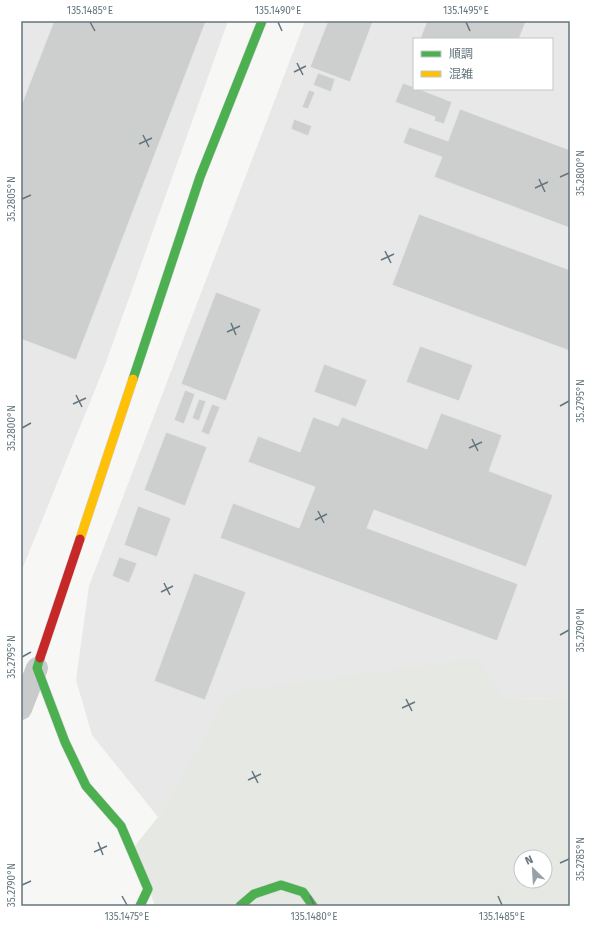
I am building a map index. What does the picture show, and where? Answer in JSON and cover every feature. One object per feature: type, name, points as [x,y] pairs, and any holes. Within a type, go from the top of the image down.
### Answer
[{"type":"street","points":[[21,709],[37,668],[200,177],[262,21]]},
{"type":"street","points":[[37,668],[65,742],[86,786],[121,826],[148,889],[140,906]]},
{"type":"street","points":[[240,906],[254,894],[281,885],[302,892],[313,906]]},
{"type":"shaded area","points":[[21,21],[228,21],[105,365],[21,572]]},
{"type":"shaded area","points":[[305,21],[570,21],[570,698],[504,699],[232,692],[158,817],[92,735],[76,680],[89,586]]},
{"type":"shaded area","points":[[476,659],[504,699],[570,698],[570,906],[155,906],[134,847],[158,817],[231,692]]},
{"type":"building","points":[[54,21],[206,21],[76,360],[21,339],[21,106]]},
{"type":"building","points":[[328,21],[373,21],[350,82],[310,67]]},
{"type":"building","points":[[427,21],[526,21],[519,38],[420,38]]},
{"type":"building","points":[[318,73],[335,79],[331,92],[313,85]]},
{"type":"building","points":[[403,83],[413,87],[413,90],[422,90],[452,102],[444,124],[434,121],[435,117],[395,102]]},
{"type":"building","points":[[309,90],[315,92],[308,109],[302,107]]},
{"type":"building","points":[[460,109],[570,150],[570,228],[434,177],[442,157],[403,143],[409,127],[448,141]]},
{"type":"building","points":[[294,119],[312,126],[308,136],[291,129]]},
{"type":"building","points":[[419,214],[570,270],[570,351],[392,285]]},
{"type":"building","points":[[216,292],[261,309],[226,401],[181,384]]},
{"type":"building","points":[[420,346],[473,365],[459,401],[406,382]]},
{"type":"building","points":[[324,364],[367,380],[356,407],[314,392]]},
{"type":"building","points":[[185,390],[195,394],[184,424],[174,420]]},
{"type":"building","points":[[199,399],[206,401],[199,421],[192,418]]},
{"type":"building","points":[[212,404],[220,407],[209,435],[201,432]]},
{"type":"building","points":[[441,413],[502,435],[489,471],[553,495],[526,567],[374,510],[367,528],[518,584],[497,641],[220,538],[233,503],[299,528],[315,487],[248,462],[258,436],[300,452],[313,417],[338,426],[342,417],[427,449]]},
{"type":"building","points":[[166,432],[207,447],[185,506],[144,490]]},
{"type":"building","points":[[138,506],[171,518],[157,557],[124,545]]},
{"type":"building","points":[[119,557],[137,563],[129,583],[112,576]]},
{"type":"building","points":[[194,573],[246,592],[205,700],[154,681]]},
{"type":"traffic: fast","points":[[133,379],[200,177],[262,21]]},
{"type":"traffic: fast","points":[[40,658],[37,668],[65,742],[86,786],[121,826],[148,889],[140,906]]},
{"type":"traffic: fast","points":[[240,906],[254,894],[281,885],[303,892],[313,906]]},
{"type":"traffic: slow","points":[[80,539],[133,379]]},
{"type":"traffic: jam","points":[[40,658],[80,539]]}]
